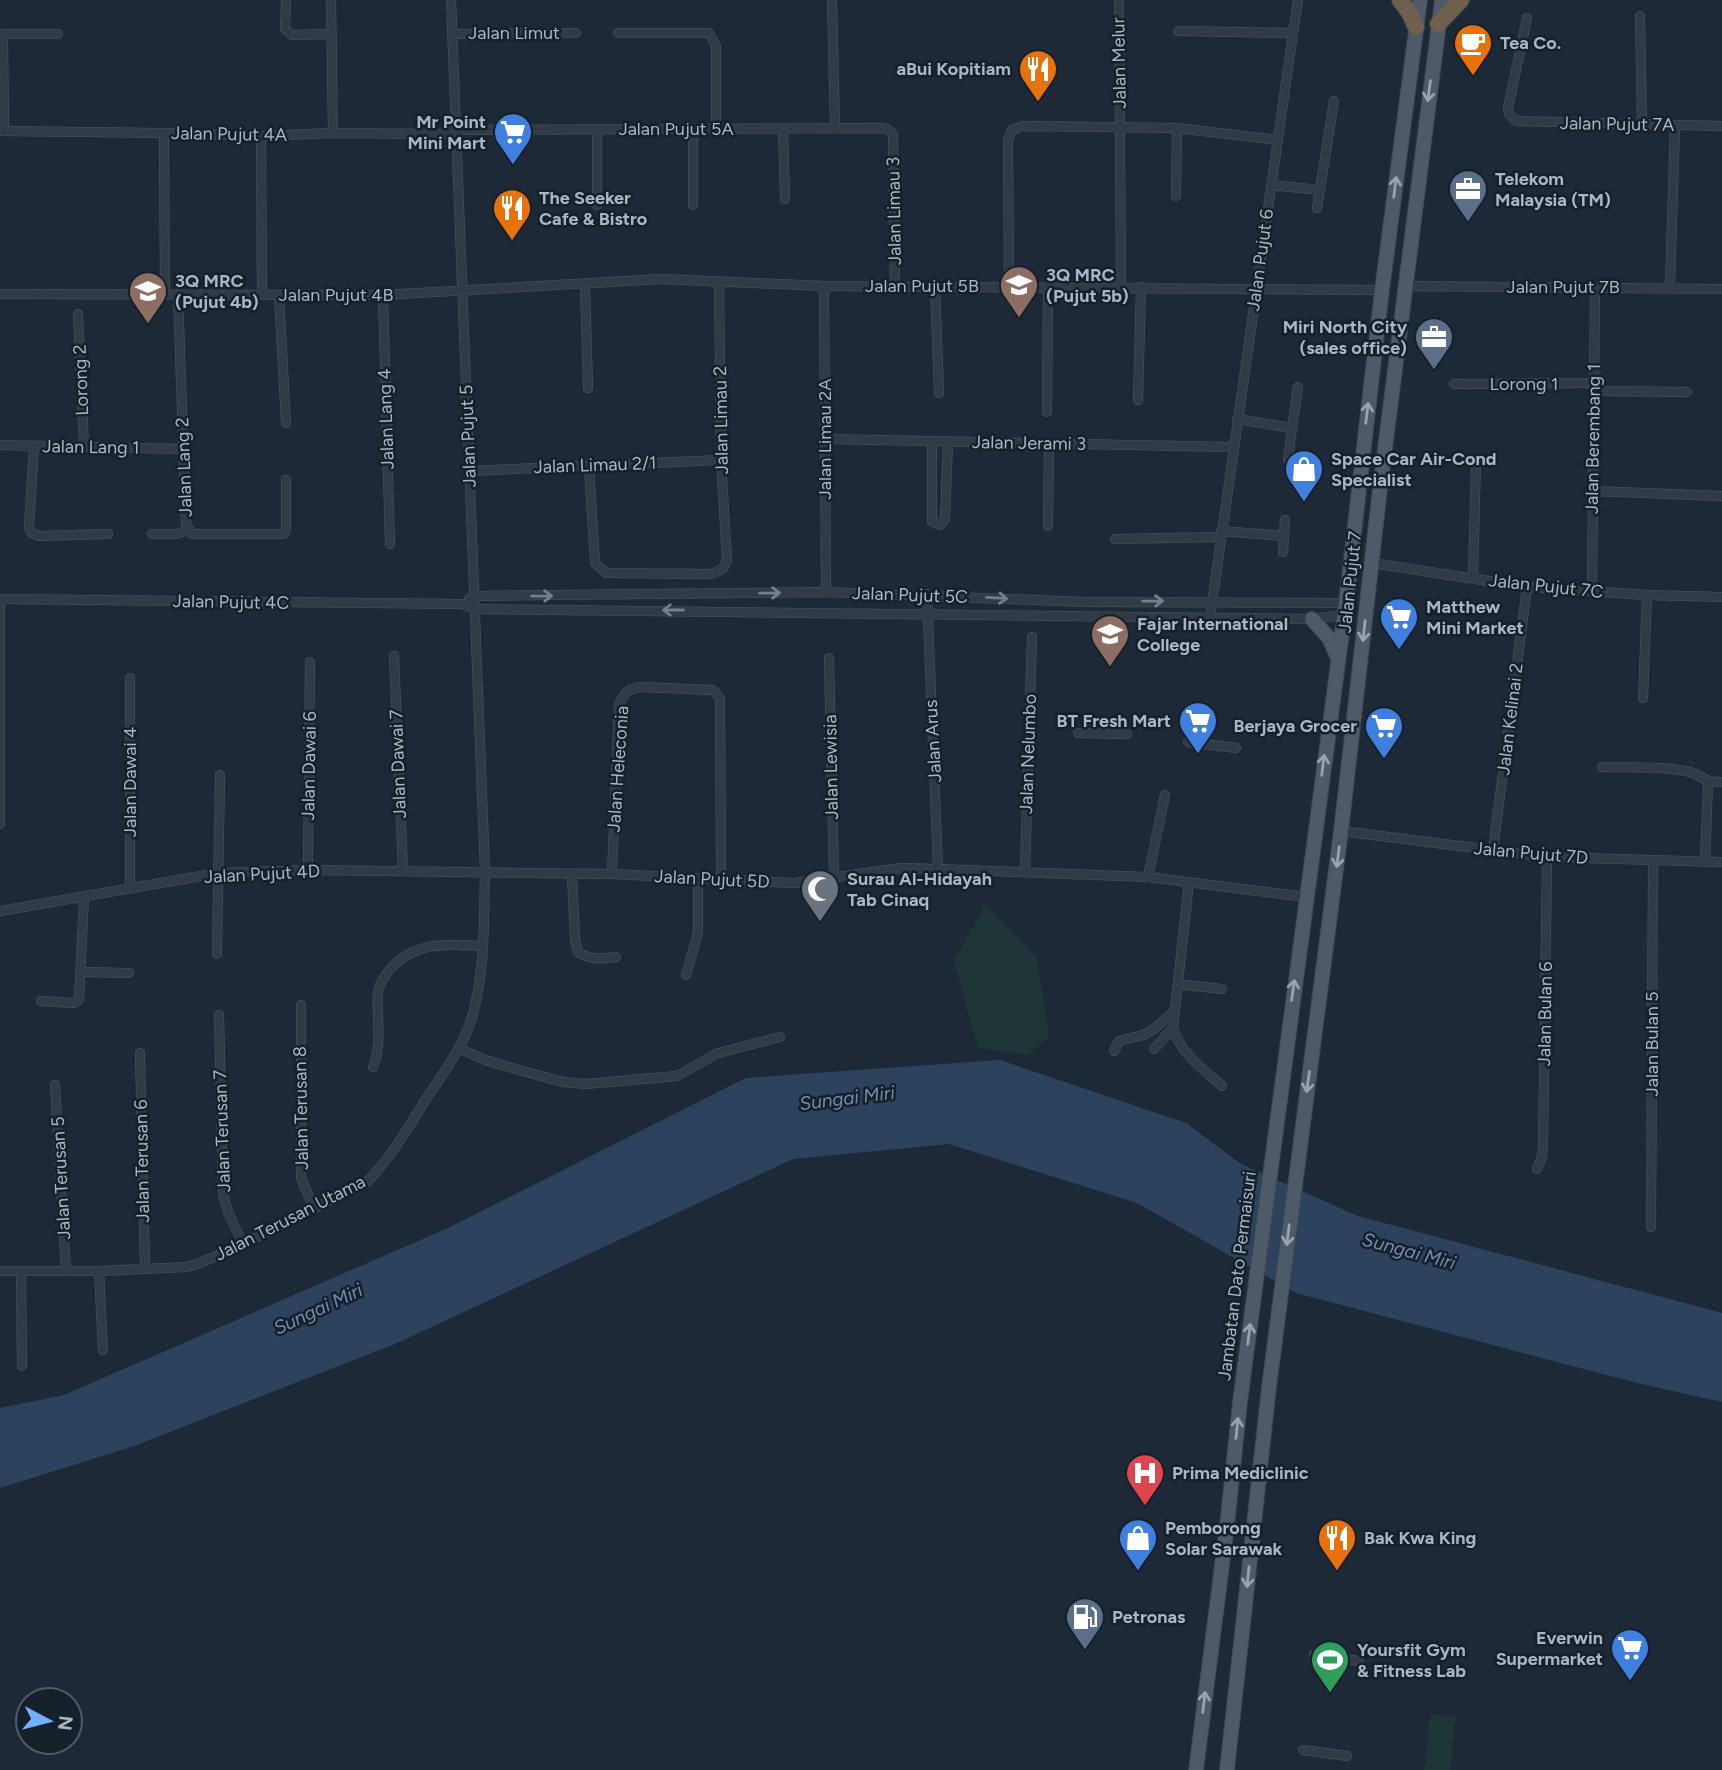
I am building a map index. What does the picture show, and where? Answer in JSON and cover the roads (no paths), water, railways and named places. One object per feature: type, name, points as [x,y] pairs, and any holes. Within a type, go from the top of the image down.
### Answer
[{"type":"highway","points":[[1400,0],[1416,27]]},
{"type":"highway","points":[[1438,24],[1461,0]]},
{"type":"main road","name":"Jalan Pujut 7","points":[[1271,1155],[1345,609],[1382,289],[1420,0]]},
{"type":"main road","name":"Jalan Pujut 7","points":[[1227,1770],[1269,1387],[1341,831],[1381,480],[1442,0]]},
{"type":"main road","points":[[1345,609],[1361,600],[1372,508],[1381,480]]},
{"type":"main road","points":[[1312,619],[1329,638],[1337,658]]},
{"type":"main road","name":"Jambatan Dato Permaisuri","points":[[1196,1770],[1271,1155]]},
{"type":"street","points":[[286,0],[287,33],[331,34]]},
{"type":"street","points":[[331,0],[333,133]]},
{"type":"street","name":"Jalan Pujut 5","points":[[452,0],[485,872]]},
{"type":"street","points":[[832,0],[835,128]]},
{"type":"street","name":"Jalan Melur","points":[[1119,0],[1121,287]]},
{"type":"street","name":"Jalan Pujut 6","points":[[1210,617],[1298,0]]},
{"type":"street","points":[[1640,16],[1642,125]]},
{"type":"street","name":"Jalan Pujut 7A","points":[[1527,18],[1508,108],[1513,118],[1522,122],[1722,126]]},
{"type":"street","points":[[1178,31],[1293,33]]},
{"type":"street","name":"Jalan Limut","points":[[453,34],[576,33]]},
{"type":"street","points":[[618,33],[709,33],[716,46],[716,130]]},
{"type":"street","points":[[2,131],[1,34],[58,34]]},
{"type":"street","points":[[1317,208],[1334,101]]},
{"type":"street","points":[[1670,288],[1675,125]]},
{"type":"street","points":[[1009,286],[1008,140],[1012,130],[1057,126],[1177,128],[1278,140]]},
{"type":"street","name":"Jalan Pujut 5A","points":[[456,130],[883,128],[893,135]]},
{"type":"street","points":[[1176,196],[1177,128]]},
{"type":"street","points":[[597,129],[597,205]]},
{"type":"street","points":[[783,129],[785,199]]},
{"type":"street","name":"Jalan Pujut 4A","points":[[2,131],[261,136],[333,133],[444,134],[456,130]]},
{"type":"street","points":[[693,130],[693,205]]},
{"type":"street","points":[[164,133],[165,294]]},
{"type":"street","name":"Jalan Limau 3","points":[[893,135],[895,286]]},
{"type":"street","points":[[261,136],[262,295]]},
{"type":"street","points":[[1271,185],[1320,190]]},
{"type":"street","name":"Jalan Pujut 5B","points":[[463,292],[661,279],[824,286],[1382,289]]},
{"type":"street","name":"Jalan Limau 2","points":[[589,466],[595,563],[599,569],[606,573],[711,574],[723,569],[727,560],[721,460],[719,281]]},
{"type":"street","points":[[585,284],[587,388]]},
{"type":"street","name":"Jalan Limau 2A","points":[[824,286],[827,592]]},
{"type":"street","points":[[935,286],[939,393]]},
{"type":"street","name":"Jalan Pujut 7B","points":[[1405,286],[1722,289]]},
{"type":"street","points":[[1047,412],[1048,287]]},
{"type":"street","points":[[1138,400],[1141,287]]},
{"type":"street","name":"Jalan Berembang 1","points":[[1592,591],[1595,287]]},
{"type":"street","name":"Jalan Pujut 4B","points":[[0,294],[383,295],[463,292]]},
{"type":"street","name":"Jalan Lang 2","points":[[178,294],[188,530],[192,534],[284,534],[286,480]]},
{"type":"street","points":[[279,295],[286,423]]},
{"type":"street","name":"Jalan Lang 4","points":[[383,295],[390,544]]},
{"type":"street","name":"Lorong 2","points":[[78,314],[84,447]]},
{"type":"street","name":"Lorong 1","points":[[1454,384],[1687,392]]},
{"type":"street","points":[[1288,460],[1298,387]]},
{"type":"street","points":[[1237,419],[1292,428]]},
{"type":"street","name":"Jalan Jerami 3","points":[[825,439],[1233,447]]},
{"type":"street","points":[[932,442],[932,521],[940,525],[945,519],[948,442]]},
{"type":"street","points":[[1048,526],[1049,444]]},
{"type":"street","name":"Jalan Lang 1","points":[[0,445],[183,449]]},
{"type":"street","points":[[34,446],[29,527],[32,533],[38,536],[107,534]]},
{"type":"street","name":"Jalan Limau 2/1","points":[[469,471],[721,460]]},
{"type":"street","points":[[1473,578],[1476,461]]},
{"type":"street","points":[[1593,491],[1722,496]]},
{"type":"street","points":[[1283,552],[1285,520]]},
{"type":"street","points":[[152,534],[176,534],[188,530]]},
{"type":"street","points":[[1115,540],[1221,534],[1284,536]]},
{"type":"street","name":"Jalan Pujut 7C","points":[[1372,563],[1527,587],[1722,597]]},
{"type":"street","name":"Jalan Kelinai 2","points":[[1493,850],[1527,587]]},
{"type":"street","name":"Jalan Pujut 5C","points":[[474,596],[827,592],[1085,602],[1211,601],[1345,609]]},
{"type":"street","name":"Jalan Arus","points":[[927,594],[939,869]]},
{"type":"street","points":[[1643,698],[1647,595]]},
{"type":"street","points":[[462,604],[474,596]]},
{"type":"street","points":[[0,599],[0,824]]},
{"type":"street","name":"Jalan Pujut 4C","points":[[0,599],[462,604]]},
{"type":"street","points":[[1084,616],[1085,602]]},
{"type":"street","points":[[1255,603],[1255,618]]},
{"type":"street","points":[[462,604],[475,609]]},
{"type":"street","name":"Jalan Pujut 5C","points":[[475,609],[822,610],[1312,619],[1345,609]]},
{"type":"street","name":"Jalan Nelumbo","points":[[1025,872],[1032,637]]},
{"type":"street","name":"Jalan Dawai 7","points":[[394,656],[403,872]]},
{"type":"street","name":"Jalan Lewisia","points":[[829,658],[834,877]]},
{"type":"street","name":"Jalan Dawai 6","points":[[308,870],[310,662]]},
{"type":"street","name":"Jalan Dawai 4","points":[[130,678],[130,887]]},
{"type":"street","name":"Jalan Heleconia","points":[[612,874],[619,705],[624,693],[641,687],[713,690],[720,698],[720,878]]},
{"type":"street","points":[[1078,733],[1127,734]]},
{"type":"street","points":[[1188,742],[1236,748]]},
{"type":"street","points":[[1602,767],[1684,771],[1698,775],[1708,783],[1722,782]]},
{"type":"street","points":[[217,954],[220,775]]},
{"type":"street","points":[[1705,862],[1708,783]]},
{"type":"street","points":[[1148,877],[1165,795]]},
{"type":"street","name":"Jalan Pujut 7D","points":[[1341,831],[1547,857],[1722,862]]},
{"type":"street","name":"Jalan Bulan 6","points":[[1537,1169],[1543,1146],[1547,857]]},
{"type":"street","name":"Jalan Bulan 5","points":[[1651,1227],[1653,862]]},
{"type":"street","name":"Jalan Pujut 5D","points":[[485,872],[612,874],[794,883],[901,868],[939,869],[1148,877],[1306,897]]},
{"type":"street","name":"Jalan Pujut 4D","points":[[0,911],[218,873],[308,870],[485,872]]},
{"type":"street","name":"Jalan Terusan Utama","points":[[0,1271],[99,1271],[187,1267],[243,1244],[367,1182],[381,1167],[460,1048],[474,1010],[483,946],[485,872]]},
{"type":"street","points":[[572,875],[578,952],[597,959],[616,957]]},
{"type":"street","points":[[686,975],[698,933],[698,878]]},
{"type":"street","points":[[1189,882],[1173,1028],[1177,1041],[1186,1054],[1222,1086]]},
{"type":"street","points":[[41,1001],[73,1003],[79,1000],[84,897]]},
{"type":"street","points":[[373,1067],[379,1052],[378,988],[393,965],[417,949],[448,944],[483,946]]},
{"type":"street","points":[[82,972],[129,973]]},
{"type":"street","points":[[1178,984],[1222,989]]},
{"type":"street","name":"Jalan Terusan 8","points":[[301,1005],[301,1178],[314,1209]]},
{"type":"street","points":[[1114,1051],[1121,1040],[1143,1035],[1175,1011]]},
{"type":"street","name":"Jalan Terusan 7","points":[[219,1015],[222,1186],[228,1212],[243,1244]]},
{"type":"street","points":[[1154,1049],[1173,1028]]},
{"type":"street","points":[[460,1048],[485,1060],[530,1073],[563,1082],[586,1084],[677,1076],[718,1053],[780,1037]]},
{"type":"street","name":"Jalan Terusan 6","points":[[140,1053],[145,1269]]},
{"type":"street","name":"Jalan Terusan 5","points":[[55,1085],[66,1271]]},
{"type":"street","points":[[21,1271],[22,1366]]},
{"type":"street","points":[[99,1271],[103,1350]]},
{"type":"street","points":[[1314,1655],[1359,1661]]},
{"type":"street","points":[[1303,1750],[1347,1756]]},
{"type":"water","name":"Sungai Miri","points":[[1000,1060],[1186,1123],[1241,1164],[1358,1216],[1722,1313],[1722,1402],[1641,1384],[1296,1293],[1137,1203],[949,1144],[793,1159],[395,1344],[134,1446],[0,1488],[0,1408],[64,1395],[448,1228],[746,1078]]},
{"type":"place","name":"Tea Co.","points":[[1473,77]]},
{"type":"place","name":"aBui Kopitiam","points":[[1038,103]]},
{"type":"place","name":"Mr Point Mini Mart","points":[[513,166]]},
{"type":"place","name":"Telekom Malaysia (TM)","points":[[1468,223]]},
{"type":"place","name":"The Seeker Cafe & Bistro","points":[[512,242]]},
{"type":"place","name":"3Q MRC (Pujut 5b)","points":[[1019,319]]},
{"type":"place","name":"3Q MRC (Pujut 4b)","points":[[148,325]]},
{"type":"place","name":"Miri North City (sales office)","points":[[1434,371]]},
{"type":"place","name":"Space Car Air-Cond Specialist","points":[[1304,503]]},
{"type":"place","name":"Matthew Mini Market","points":[[1399,651]]},
{"type":"place","name":"Fajar International College","points":[[1110,668]]},
{"type":"place","name":"BT Fresh Mart","points":[[1198,755]]},
{"type":"place","name":"Berjaya Grocer","points":[[1384,760]]},
{"type":"place","name":"Surau Al-Hidayah Tab Cinaq","points":[[820,923]]},
{"type":"place","name":"Prima Mediclinic","points":[[1145,1507]]},
{"type":"place","name":"Pemborong Solar Sarawak","points":[[1138,1572]]},
{"type":"place","name":"Bak Kwa King","points":[[1337,1572]]},
{"type":"place","name":"Petronas","points":[[1085,1651]]},
{"type":"place","name":"Everwin Supermarket","points":[[1630,1682]]},
{"type":"place","name":"Yoursfit Gym & Fitness Lab","points":[[1330,1694]]}]
